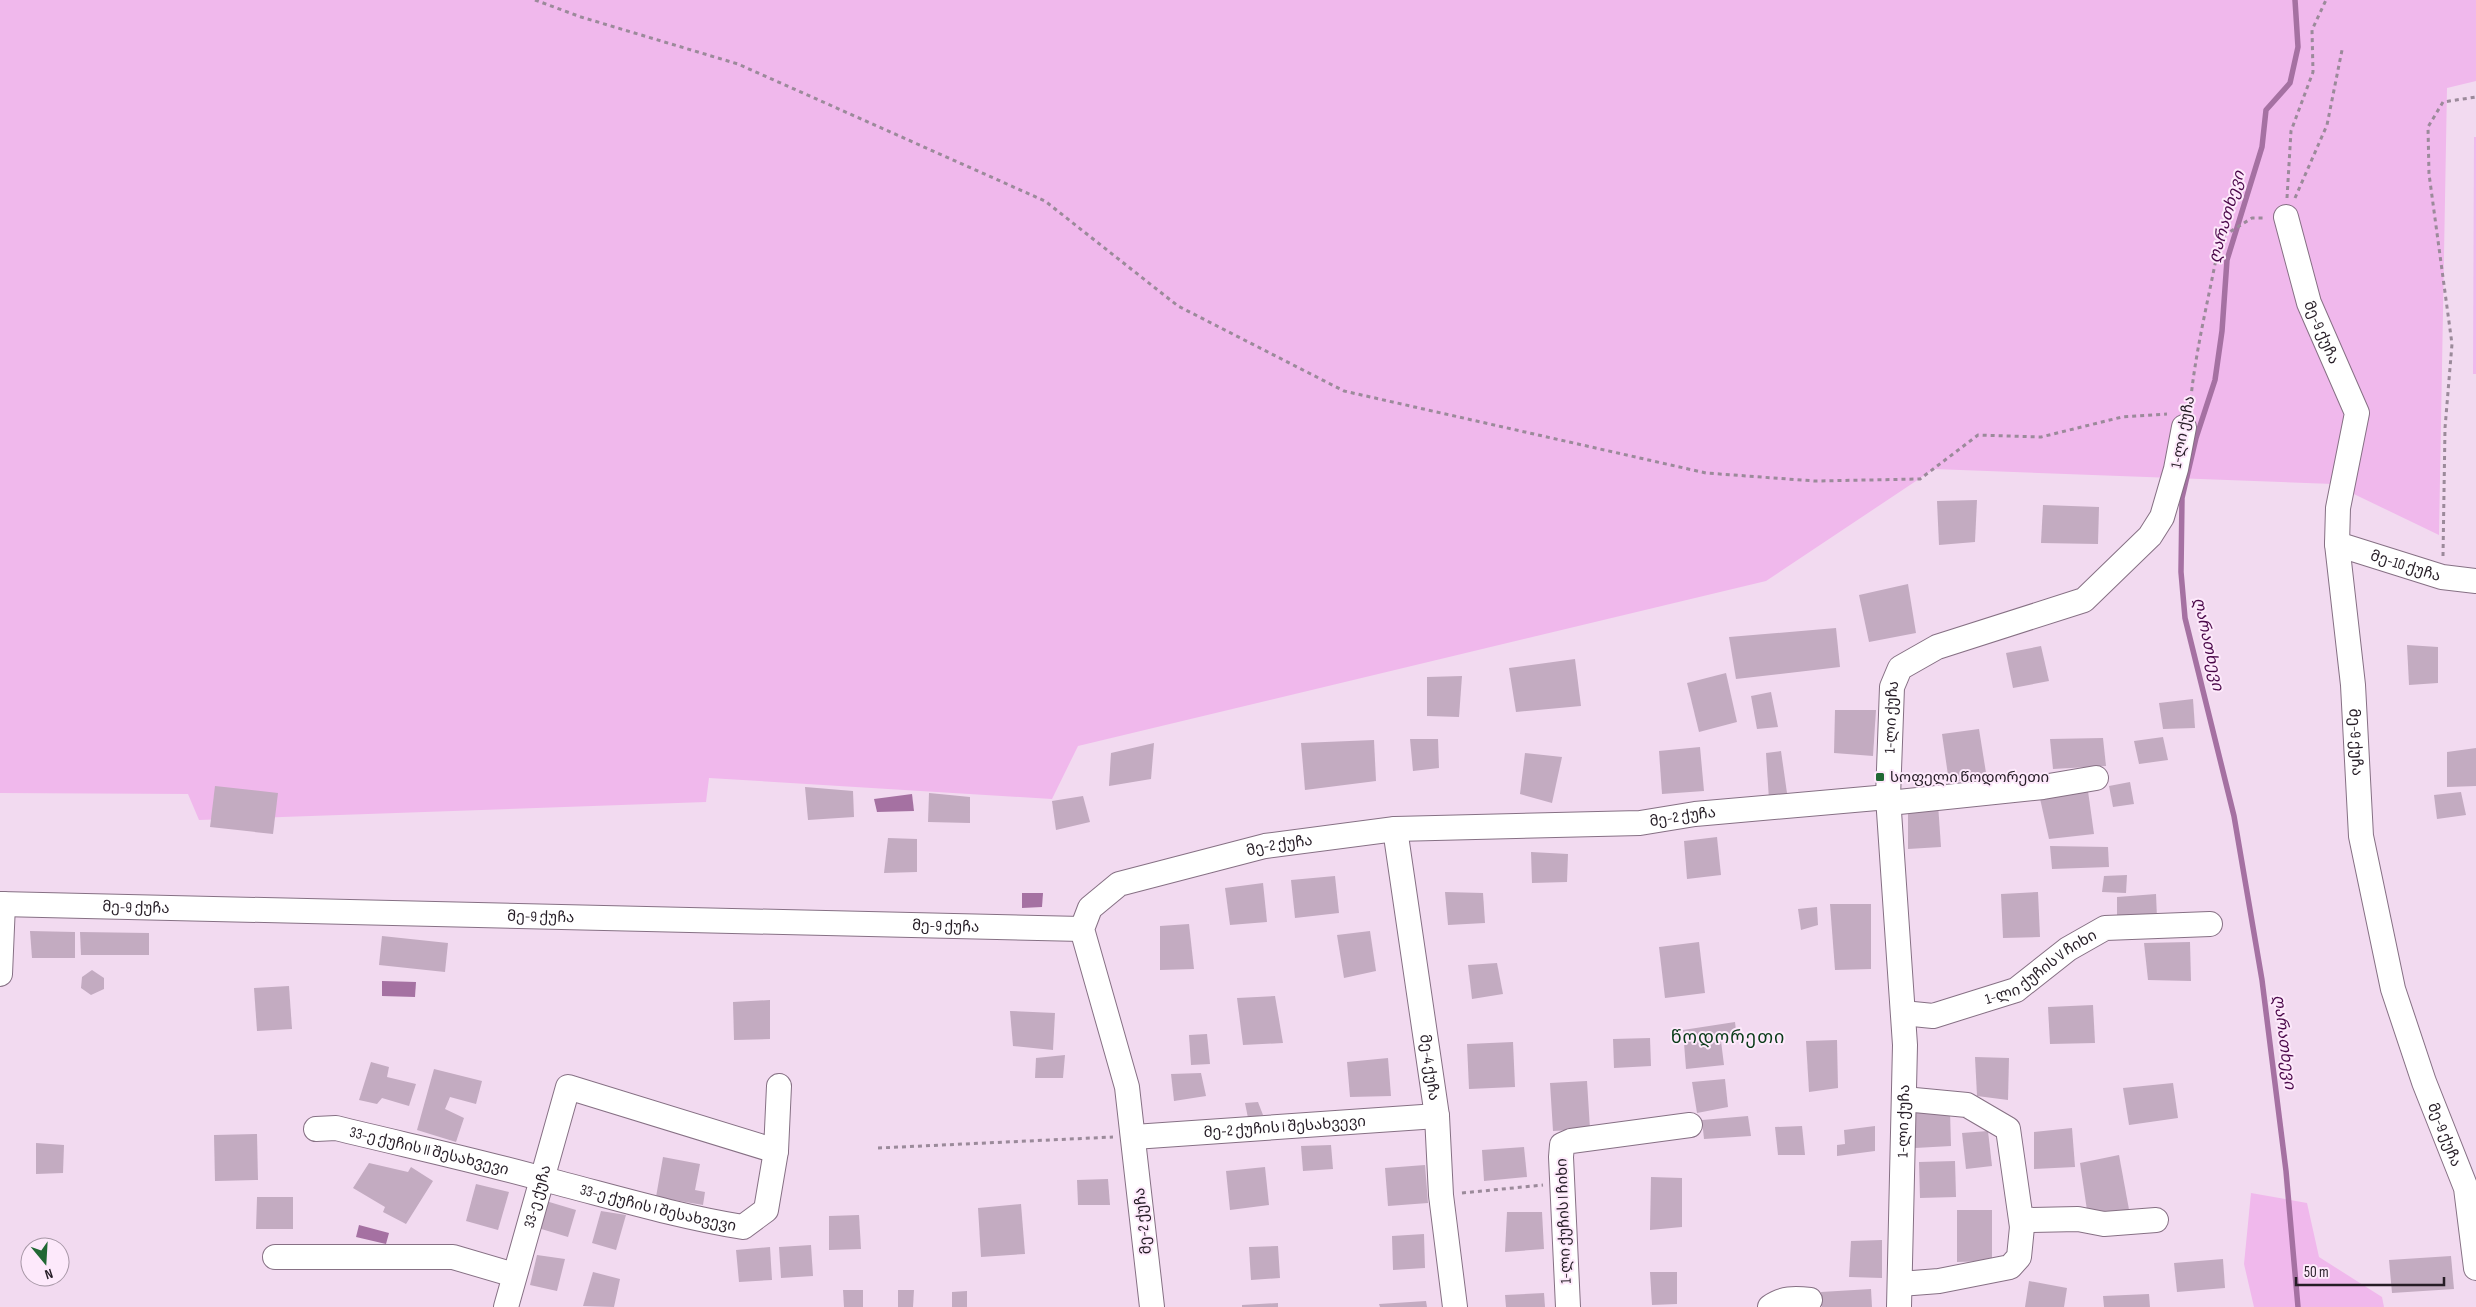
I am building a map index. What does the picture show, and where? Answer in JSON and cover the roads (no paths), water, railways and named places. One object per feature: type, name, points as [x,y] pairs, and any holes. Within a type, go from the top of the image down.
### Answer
[{"type":"street","name":"მე-9 ქუჩა","points":[[2286,217],[2309,303],[2357,412],[2338,508],[2337,544],[2353,684],[2361,836],[2393,989],[2424,1082],[2466,1188],[2476,1268]]},
{"type":"street","name":"1-ლი ქუჩა","points":[[1900,1296],[1904,1099],[1903,1013],[1888,800],[1892,687],[1900,668],[1937,647],[2084,600],[2150,536],[2162,517],[2176,469],[2177,420]]},
{"type":"street","name":"მე-10 ქუჩა","points":[[2337,544],[2442,577],[2476,581]]},
{"type":"street","name":"მე-2 ქუჩა","points":[[1152,1307],[1127,1087],[1082,929],[1090,908],[1119,884],[1265,846],[1395,829],[1640,823],[1695,814],[2043,787],[2096,778]]},
{"type":"street","name":"მე-4 ქუჩა","points":[[1395,829],[1437,1116],[1442,1195],[1455,1307]]},
{"type":"street","name":"მე-9 ქუჩა","points":[[2,904],[1082,929]]},
{"type":"street","points":[[0,974],[2,904]]},
{"type":"street","name":"1-ლი ქუჩის V ჩიხი","points":[[1903,1013],[1933,1016],[2016,990],[2068,949],[2105,928],[2210,924]]},
{"type":"street","name":"33-ე ქუჩის I შესახვევი","points":[[542,1178],[645,1207],[701,1220],[743,1227],[766,1210],[776,1151],[779,1086]]},
{"type":"street","name":"33-ე ქუჩა","points":[[506,1307],[568,1087],[776,1151]]},
{"type":"street","points":[[1900,1296],[1939,1281],[2010,1267],[2019,1257],[2022,1227],[2008,1129],[1966,1105],[1904,1099]]},
{"type":"street","name":"მე-2 ქუჩის I შესახვევი","points":[[1134,1137],[1437,1116]]},
{"type":"street","name":"1-ლი ქუჩის I ჩიხი","points":[[1568,1307],[1562,1145],[1571,1141],[1690,1125]]},
{"type":"street","name":"33-ე ქუჩის II შესახვევი","points":[[316,1129],[336,1128],[542,1178]]},
{"type":"street","points":[[2022,1227],[2028,1220],[2040,1219],[2078,1219],[2104,1224],[2156,1220]]},
{"type":"street","points":[[275,1257],[453,1258],[514,1275]]},
{"type":"street","points":[[1770,1307],[1776,1302],[1796,1298],[1810,1300]]},
{"type":"waterway","name":"ღარათხევი","points":[[2295,0],[2298,47],[2290,83],[2266,110],[2262,147],[2227,260],[2222,331],[2215,380],[2196,438],[2182,498],[2181,572],[2185,618],[2234,816],[2262,980],[2286,1171],[2298,1307]]},
{"type":"place","name":"სოფელი წოდორეთი","points":[[1880,777]]},
{"type":"district","name":"წოდორეთი","points":[[1728,1037]]}]
